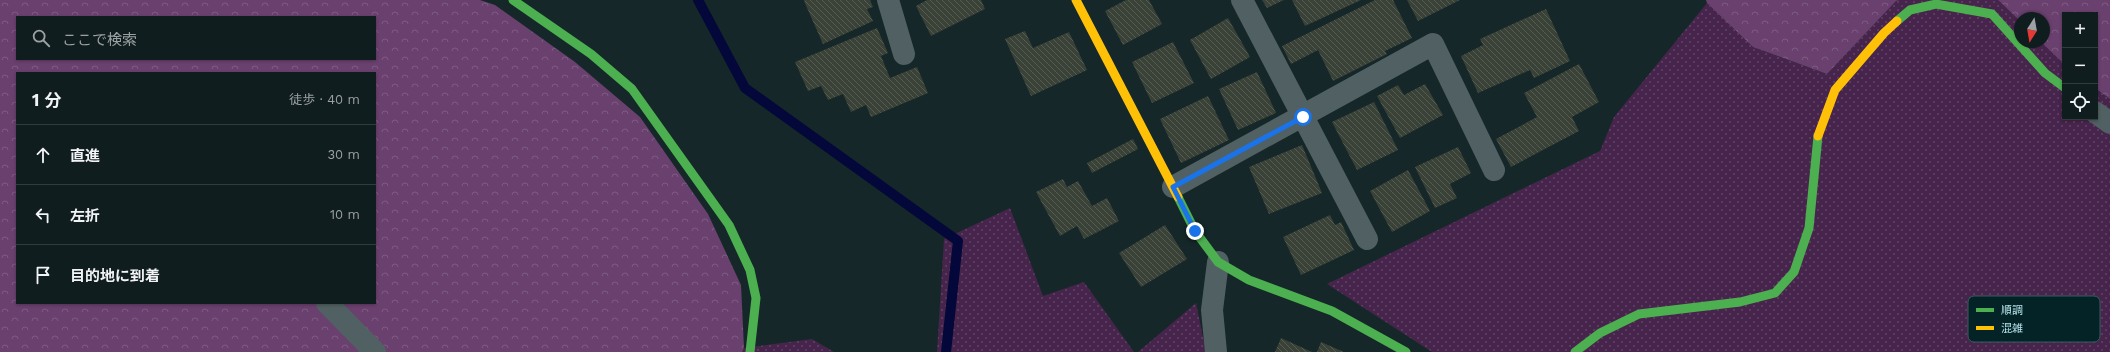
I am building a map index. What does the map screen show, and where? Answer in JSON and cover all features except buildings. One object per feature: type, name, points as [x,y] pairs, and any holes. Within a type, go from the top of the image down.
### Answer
[{"type":"street","points":[[513,0],[591,54],[632,89],[729,225],[750,270],[756,298],[750,352]]},
{"type":"street","points":[[888,0],[904,54]]},
{"type":"street","points":[[1076,0],[1195,231],[1218,262],[1249,280],[1332,311],[1406,352]]},
{"type":"street","points":[[1242,0],[1367,239]]},
{"type":"street","points":[[1574,352],[1600,333],[1639,314],[1740,302],[1775,293],[1794,272],[1808,228],[1819,130],[1835,90],[1884,33],[1910,10],[1936,4],[1992,14],[2046,73],[2062,86]]},
{"type":"street","points":[[1173,187],[1303,117],[1433,44],[1494,170]]},
{"type":"street","points":[[2098,114],[2110,123]]},
{"type":"street","points":[[1216,352],[1212,310],[1218,262]]},
{"type":"street","points":[[328,304],[374,352]]},
{"type":"shaded area","points":[[1998,0],[2014,15],[2014,48],[2047,48],[2062,62],[2062,120],[2098,120],[2098,90],[2110,99],[2110,352],[1432,352],[1327,284],[1600,151],[1614,117],[1707,3],[1753,47],[1827,74],[1896,1]]},
{"type":"shaded area","points":[[1010,208],[1043,296],[1084,282],[1134,352],[937,352],[944,239]]},
{"type":"shaded area","points":[[1196,303],[1206,352],[1138,352]]},
{"type":"shaded area","points":[[812,339],[834,352],[742,352],[744,348]]},
{"type":"green space","points":[[0,0],[480,0],[495,5],[575,62],[640,117],[708,214],[741,285],[744,348],[742,352],[0,352]]},
{"type":"green space","points":[[1706,0],[1900,0],[1896,1],[1827,74],[1753,47],[1707,3]]},
{"type":"green space","points":[[1998,0],[2110,0],[2110,99],[2098,90],[2098,12],[2062,12],[2062,62],[2047,48],[2050,48],[2050,12],[2014,12],[2014,15]]},
{"type":"waterway","points":[[698,0],[745,88],[958,241],[946,352]]},
{"type":"traffic: fast","points":[[513,0],[591,54],[632,89],[729,225],[750,270],[756,298],[750,352]]},
{"type":"traffic: fast","points":[[1897,21],[1910,10],[1936,4],[1992,14],[2045,73],[2062,86]]},
{"type":"traffic: fast","points":[[1575,352],[1600,333],[1639,314],[1740,302],[1775,293],[1794,272],[1809,228],[1818,136]]},
{"type":"traffic: fast","points":[[1178,197],[1195,231],[1218,262],[1249,280],[1332,311],[1406,352]]},
{"type":"traffic: slow","points":[[1076,0],[1178,197]]},
{"type":"traffic: slow","points":[[1818,136],[1835,90],[1884,33],[1897,21]]},
{"type":"route","points":[[1195,231],[1173,187],[1303,117]]}]
